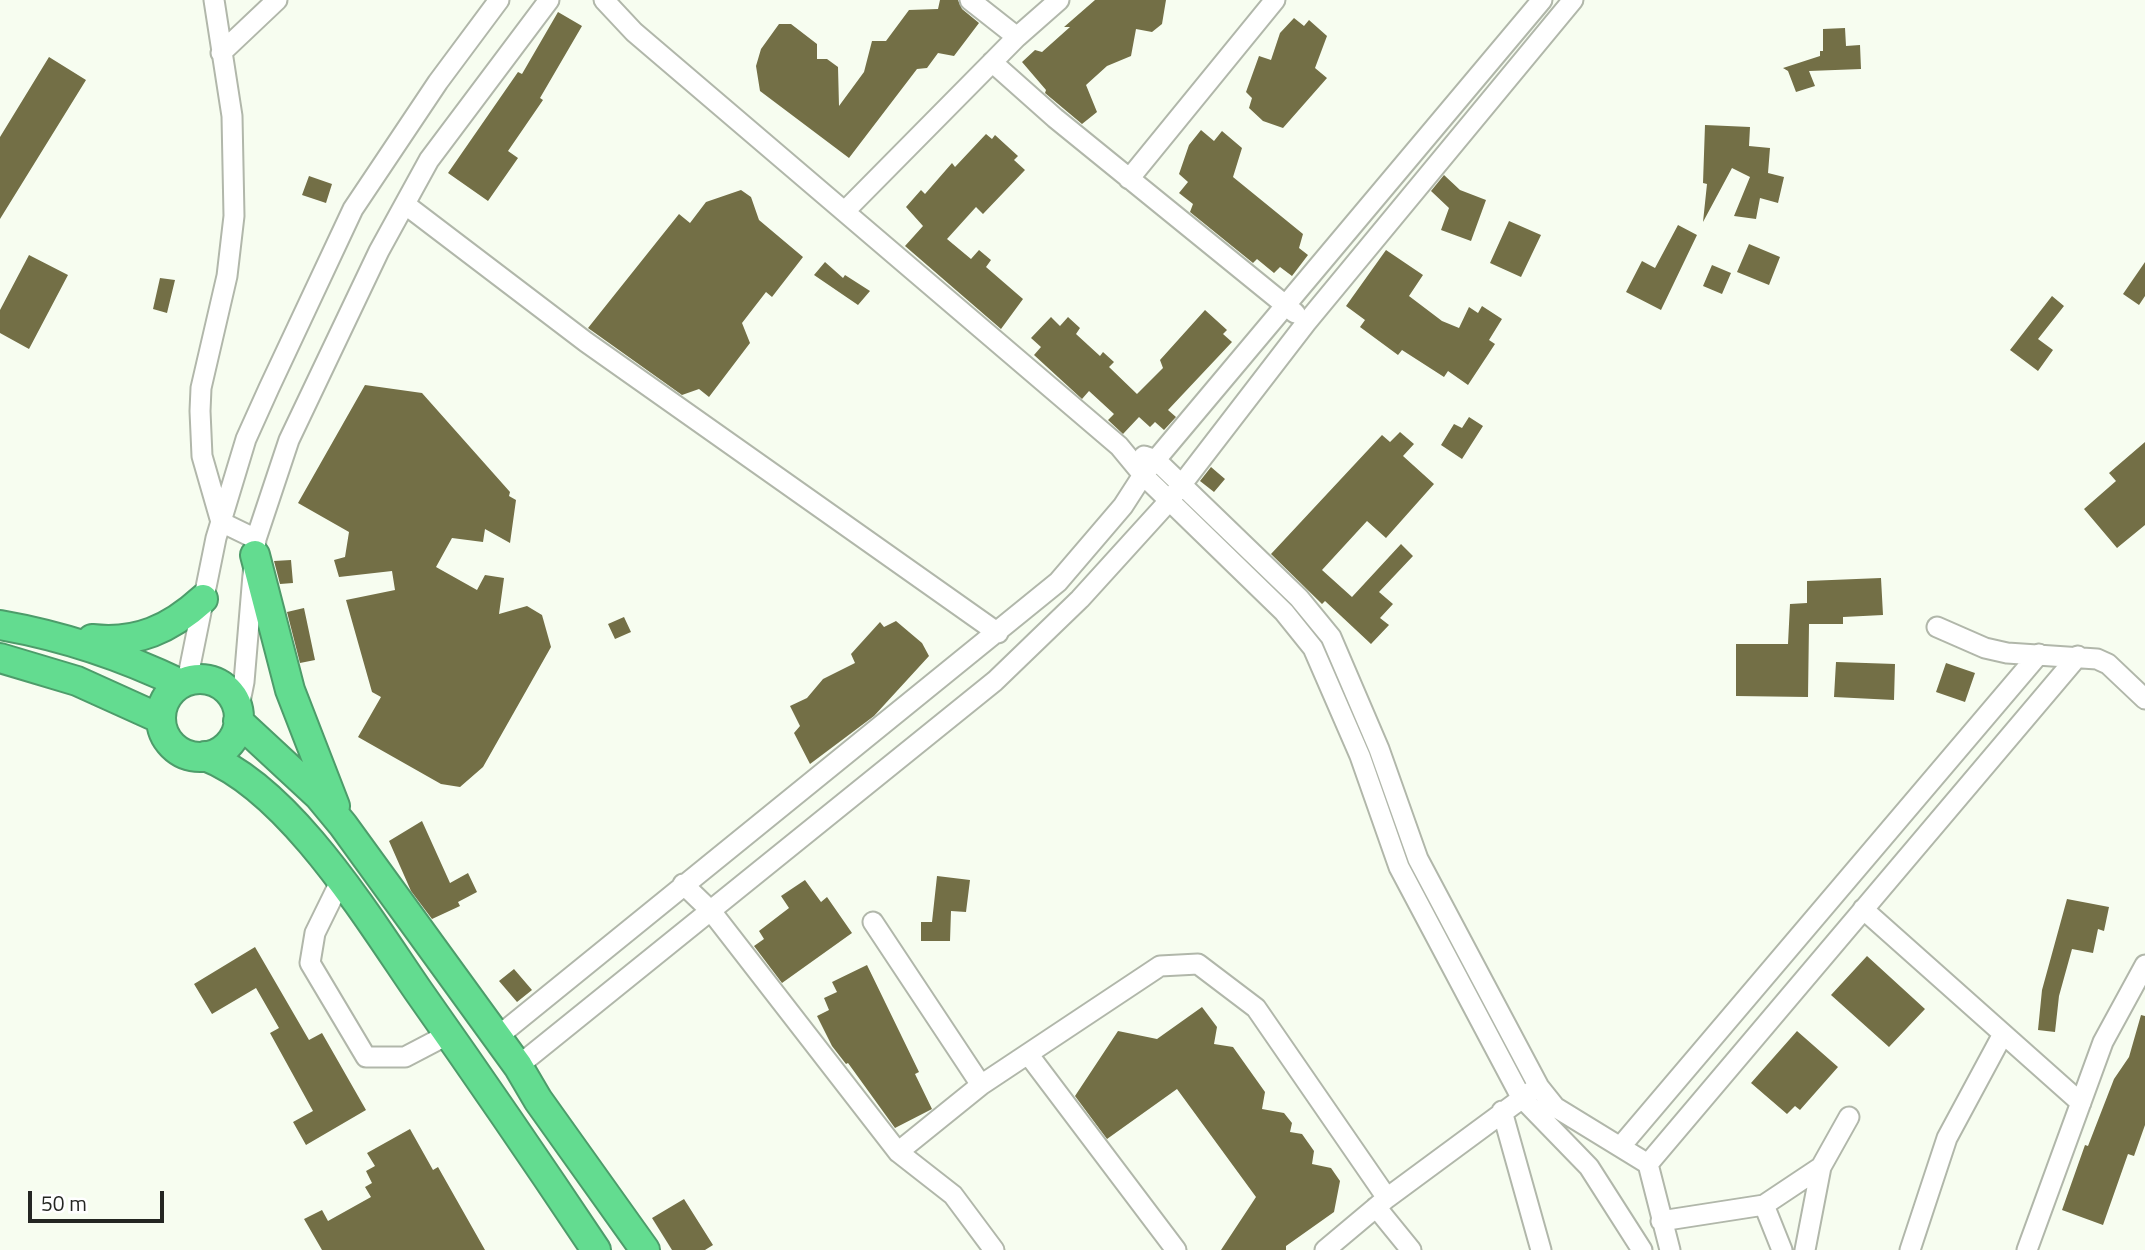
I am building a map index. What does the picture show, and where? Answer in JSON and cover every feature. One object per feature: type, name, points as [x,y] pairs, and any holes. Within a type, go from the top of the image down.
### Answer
[{"type":"highway","points":[[255,547],[290,690],[343,825]]},
{"type":"highway","points":[[0,625],[99,640],[142,638],[181,620],[203,599]]},
{"type":"highway","points":[[47,634],[133,661],[184,683]]},
{"type":"highway","points":[[0,658],[78,681],[161,719]]},
{"type":"highway","points":[[596,1250],[341,880],[265,794],[234,769],[205,756],[189,755],[175,747],[165,735],[161,719],[168,695],[184,683],[203,679],[219,684],[231,695],[238,716],[319,796],[343,825],[518,1066],[538,1100],[645,1250]]},
{"type":"highway","points":[[205,756],[226,746],[238,716]]},
{"type":"street","points":[[214,0],[232,116],[234,215],[227,276],[201,388],[202,456],[221,522],[255,547]]},
{"type":"street","points":[[221,53],[277,0]]},
{"type":"street","points":[[184,683],[221,522],[246,439],[353,209],[438,82],[499,0]]},
{"type":"street","points":[[238,716],[244,682],[255,547],[289,440],[379,251],[429,160],[549,0]]},
{"type":"street","points":[[604,0],[634,32],[1119,446],[1143,475],[1284,612],[1313,648],[1360,756],[1399,867],[1521,1097],[1589,1167],[1642,1250]]},
{"type":"street","points":[[970,0],[1017,37]]},
{"type":"street","points":[[845,211],[1017,37],[1059,0]]},
{"type":"street","points":[[1129,179],[1275,0]]},
{"type":"street","points":[[496,1038],[1058,582],[1123,506],[1143,475],[1542,0]]},
{"type":"street","points":[[518,1066],[995,681],[1080,598],[1169,501],[1306,323],[1573,0]]},
{"type":"street","points":[[992,62],[1129,179],[1306,323]]},
{"type":"street","points":[[406,205],[586,342],[998,633]]},
{"type":"street","points":[[1119,446],[1156,460],[1299,598],[1331,638],[1379,750],[1418,859],[1539,1087],[1555,1107],[1648,1164],[1670,1250]]},
{"type":"street","points":[[1937,627],[1985,648],[2007,653],[2078,656],[2108,664],[2145,699]]},
{"type":"street","points":[[1621,1146],[2039,654]]},
{"type":"street","points":[[1648,1164],[2078,656]]},
{"type":"street","points":[[341,880],[316,933],[310,963],[366,1057],[405,1057],[449,1034]]},
{"type":"street","points":[[683,884],[711,911],[898,1152],[953,1195],[994,1250]]},
{"type":"street","points":[[1863,909],[2081,1103]]},
{"type":"street","points":[[873,922],[981,1085]]},
{"type":"street","points":[[898,1152],[981,1085],[1160,966],[1198,964],[1256,1008],[1411,1250]]},
{"type":"street","points":[[2027,1250],[2103,1042],[2145,965]]},
{"type":"street","points":[[1910,1250],[1947,1138],[2003,1034]]},
{"type":"street","points":[[1028,1054],[1176,1250]]},
{"type":"street","points":[[1325,1250],[1502,1111],[1539,1087]]},
{"type":"street","points":[[1502,1111],[1541,1250]]},
{"type":"street","points":[[1805,1250],[1821,1167],[1849,1117]]},
{"type":"street","points":[[1661,1221],[1764,1205],[1821,1167]]},
{"type":"street","points":[[1764,1205],[1782,1250]]},
{"type":"building","points":[[940,0],[958,0],[962,9],[979,23],[954,56],[938,53],[927,68],[917,69],[849,158],[760,91],[756,66],[761,49],[779,24],[791,24],[817,44],[817,59],[827,59],[838,67],[839,106],[864,72],[872,41],[886,41],[909,10],[938,9]]},
{"type":"building","points":[[1095,0],[1166,0],[1162,24],[1152,32],[1136,29],[1131,56],[1107,66],[1086,85],[1097,112],[1082,124],[1045,93],[1046,90],[1022,62],[1035,50],[1042,52],[1070,27],[1064,27]]},
{"type":"building","points":[[558,12],[582,26],[540,98],[543,100],[508,151],[518,158],[488,201],[448,173],[518,72],[522,74]]},
{"type":"building","points":[[1294,18],[1304,26],[1309,20],[1327,36],[1315,68],[1327,78],[1283,128],[1263,121],[1249,108],[1252,98],[1246,92],[1259,56],[1271,60],[1280,33]]},
{"type":"building","points":[[1845,28],[1846,46],[1860,45],[1861,69],[1809,71],[1815,86],[1796,92],[1788,71],[1783,68],[1820,56],[1820,51],[1823,51],[1823,29]]},
{"type":"building","points":[[49,57],[86,80],[0,219],[0,137]]},
{"type":"building","points":[[1705,125],[1750,127],[1749,146],[1770,148],[1768,173],[1784,177],[1778,203],[1760,198],[1756,219],[1734,216],[1750,177],[1732,168],[1703,222],[1707,184],[1703,183]]},
{"type":"building","points":[[1201,130],[1214,141],[1222,131],[1242,148],[1233,177],[1303,234],[1299,248],[1308,255],[1292,276],[1280,267],[1274,273],[1257,259],[1253,263],[1190,212],[1193,204],[1179,193],[1188,182],[1179,174],[1189,145]]},
{"type":"building","points":[[986,134],[992,139],[995,135],[1018,156],[1014,160],[1025,170],[983,214],[976,207],[947,239],[971,259],[979,250],[991,260],[986,267],[1023,299],[1001,329],[905,246],[923,226],[906,207],[921,190],[925,194],[952,163],[955,167]]},
{"type":"building","points":[[1444,175],[1460,190],[1486,200],[1471,241],[1441,230],[1449,208],[1431,191]]},
{"type":"building","points":[[309,176],[332,184],[326,203],[302,195]]},
{"type":"building","points":[[741,190],[751,197],[759,220],[803,257],[772,297],[766,292],[742,323],[750,343],[709,397],[699,389],[682,395],[588,328],[679,214],[690,223],[706,202]]},
{"type":"building","points":[[1509,221],[1541,235],[1521,277],[1490,263]]},
{"type":"building","points":[[1678,225],[1697,235],[1661,310],[1626,292],[1642,261],[1655,268]]},
{"type":"building","points":[[1749,244],[1780,257],[1769,285],[1737,272]]},
{"type":"building","points":[[1386,250],[1423,275],[1409,296],[1442,321],[1459,328],[1469,307],[1478,313],[1482,306],[1502,319],[1489,340],[1495,344],[1468,385],[1448,371],[1444,377],[1402,350],[1398,355],[1360,327],[1365,320],[1346,306]]},
{"type":"building","points":[[29,255],[68,275],[29,349],[0,333],[0,310]]},
{"type":"building","points":[[825,262],[843,278],[845,275],[870,291],[858,305],[814,275]]},
{"type":"building","points":[[2145,262],[2145,296],[2139,305],[2123,294]]},
{"type":"building","points":[[1712,265],[1731,273],[1722,294],[1703,286]]},
{"type":"building","points":[[160,278],[175,280],[167,313],[153,309]]},
{"type":"building","points":[[2052,296],[2064,306],[2038,339],[2053,350],[2038,371],[2010,350]]},
{"type":"building","points":[[1205,310],[1227,330],[1223,334],[1232,342],[1168,410],[1176,417],[1164,430],[1155,422],[1150,427],[1139,417],[1123,434],[1108,420],[1114,414],[1089,391],[1082,399],[1034,355],[1041,347],[1031,338],[1051,317],[1060,326],[1068,317],[1080,328],[1076,334],[1100,356],[1103,352],[1114,362],[1109,367],[1137,394],[1163,368],[1160,360]]},
{"type":"building","points":[[365,385],[422,393],[510,492],[509,496],[516,500],[510,543],[485,529],[483,542],[452,538],[436,567],[477,590],[485,575],[504,578],[499,614],[527,606],[542,615],[551,647],[483,767],[460,787],[441,784],[358,737],[381,697],[372,692],[346,600],[395,590],[392,571],[339,577],[334,560],[345,557],[349,532],[298,503]]},
{"type":"building","points":[[1469,417],[1483,426],[1462,459],[1441,445],[1454,424],[1462,428]]},
{"type":"building","points":[[1400,432],[1414,444],[1403,456],[1434,484],[1386,538],[1367,521],[1322,570],[1352,597],[1401,544],[1413,556],[1379,592],[1393,604],[1380,618],[1389,625],[1371,644],[1325,601],[1322,604],[1271,554],[1382,435],[1390,442]]},
{"type":"building","points":[[2145,442],[2145,525],[2117,548],[2084,509],[2116,481],[2109,473]]},
{"type":"building","points":[[1211,467],[1225,479],[1214,492],[1200,481]]},
{"type":"building","points":[[291,560],[293,583],[280,584],[274,561]]},
{"type":"building","points":[[1881,578],[1883,615],[1843,617],[1843,624],[1809,624],[1808,697],[1736,696],[1736,644],[1788,644],[1790,604],[1807,603],[1807,581]]},
{"type":"building","points":[[304,608],[315,660],[300,663],[287,612]]},
{"type":"building","points":[[624,617],[631,632],[615,639],[608,624]]},
{"type":"building","points":[[896,621],[922,643],[929,656],[874,716],[810,764],[794,733],[800,726],[790,706],[807,698],[823,679],[855,663],[851,654],[880,622],[884,627]]},
{"type":"building","points":[[1836,662],[1895,664],[1894,700],[1834,697]]},
{"type":"building","points":[[1946,663],[1975,673],[1965,702],[1936,692]]},
{"type":"building","points":[[422,821],[450,883],[468,873],[477,892],[458,902],[460,906],[432,919],[411,891],[389,841]]},
{"type":"building","points":[[937,876],[970,880],[966,912],[951,911],[950,941],[921,941],[921,922],[932,922]]},
{"type":"building","points":[[805,880],[821,902],[827,897],[852,933],[782,983],[754,946],[764,939],[759,931],[789,908],[781,896]]},
{"type":"building","points":[[2067,899],[2109,907],[2104,931],[2098,929],[2093,953],[2072,949],[2059,996],[2055,1032],[2038,1030],[2042,990]]},
{"type":"building","points":[[255,947],[309,1040],[322,1033],[366,1110],[306,1145],[293,1122],[313,1111],[270,1033],[279,1028],[256,988],[212,1014],[194,984]]},
{"type":"building","points":[[1867,956],[1925,1009],[1889,1047],[1831,995]]},
{"type":"building","points":[[867,965],[919,1072],[915,1074],[932,1109],[895,1128],[848,1063],[846,1064],[832,1046],[817,1016],[829,1010],[824,998],[837,992],[832,982]]},
{"type":"building","points":[[514,969],[532,990],[517,1002],[499,981]]},
{"type":"building","points":[[1202,1007],[1217,1027],[1214,1044],[1233,1047],[1265,1092],[1262,1109],[1284,1113],[1292,1123],[1290,1132],[1302,1134],[1314,1151],[1312,1164],[1331,1168],[1340,1181],[1334,1212],[1286,1246],[1286,1250],[1221,1250],[1256,1197],[1177,1089],[1107,1139],[1075,1096],[1118,1031],[1157,1039]]},
{"type":"building","points":[[2141,1015],[2145,1016],[2145,1125],[2134,1156],[2128,1154],[2103,1225],[2062,1210],[2085,1145],[2088,1146],[2114,1079],[2129,1057]]},
{"type":"building","points":[[1797,1031],[1838,1067],[1800,1110],[1795,1106],[1787,1114],[1751,1083]]},
{"type":"building","points":[[410,1129],[433,1170],[438,1167],[485,1250],[322,1250],[304,1219],[322,1210],[328,1221],[371,1197],[365,1187],[372,1183],[366,1171],[375,1166],[367,1153]]},
{"type":"building","points":[[684,1199],[713,1245],[705,1250],[672,1250],[652,1218]]}]
